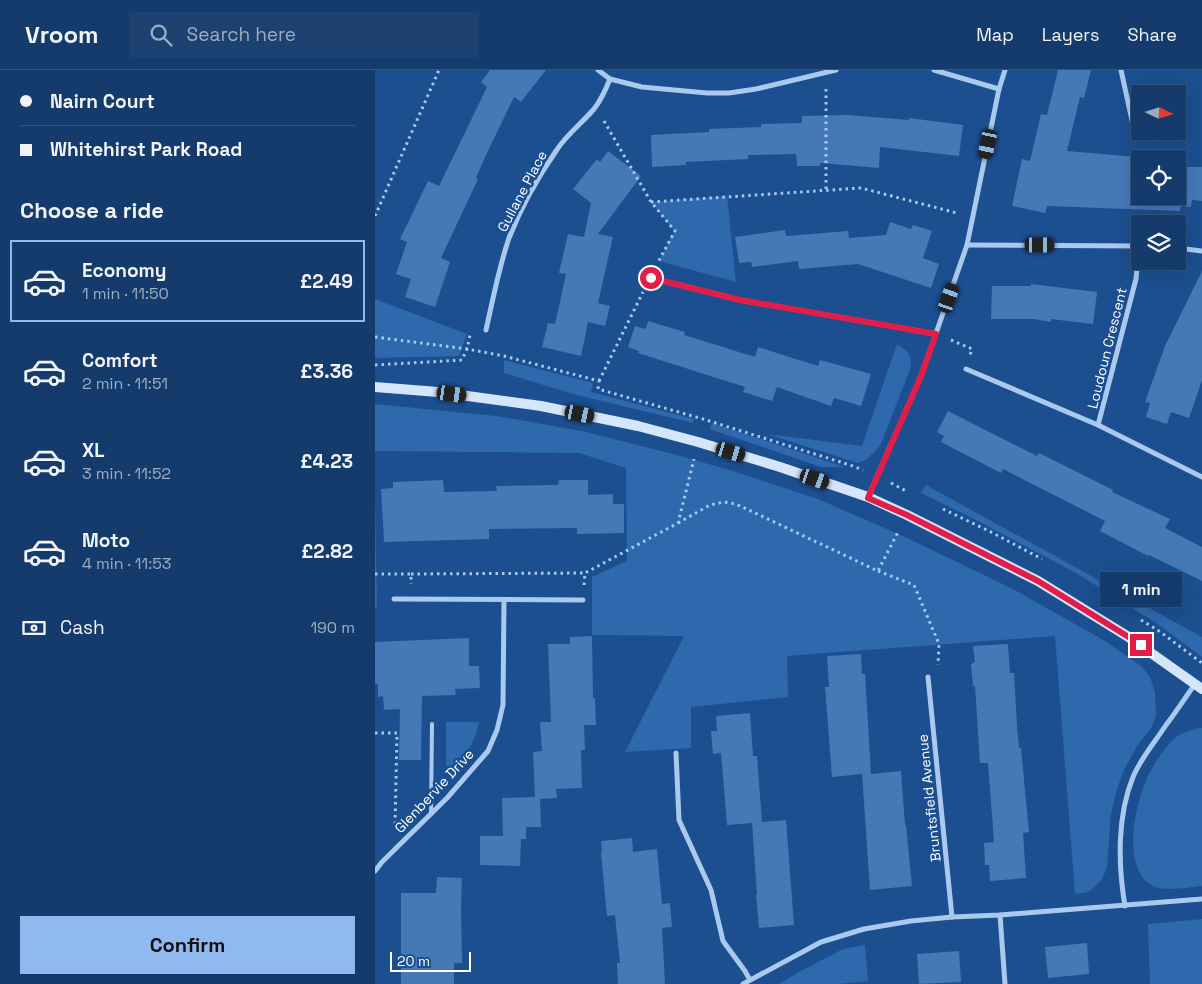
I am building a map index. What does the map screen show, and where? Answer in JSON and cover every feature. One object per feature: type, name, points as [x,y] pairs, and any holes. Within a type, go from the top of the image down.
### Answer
[{"type":"street","points":[[599,70],[610,78],[642,87],[707,93],[756,90],[834,70]]},
{"type":"street","points":[[934,70],[999,89]]},
{"type":"street","points":[[868,498],[921,376],[967,245],[999,89],[1005,70]]},
{"type":"street","points":[[1121,70],[1131,116]]},
{"type":"street","name":"Gullane Place","points":[[486,330],[510,237],[536,182],[557,149],[596,107],[606,90],[610,78]]},
{"type":"street","name":"Loudoun Crescent","points":[[967,245],[1131,246]]},
{"type":"street","points":[[1186,249],[1202,251]]},
{"type":"street","name":"Loudoun Crescent","points":[[1098,425],[1136,280],[1137,270]]},
{"type":"street","points":[[651,278],[740,300],[936,334]]},
{"type":"street","name":"Loudoun Crescent","points":[[966,369],[1098,425],[1202,477]]},
{"type":"street","points":[[375,387],[438,392],[541,406],[638,426],[780,467],[868,498],[907,515],[1038,581],[1127,636],[1198,686],[1147,753],[1134,776],[1125,802],[1121,825],[1125,906]]},
{"type":"street","points":[[394,599],[583,600]]},
{"type":"street","name":"Glenbervie Drive","points":[[375,872],[382,862],[447,798],[488,750],[497,730],[503,705],[504,600]]},
{"type":"street","name":"Bruntsfield Avenue","points":[[928,677],[952,917]]},
{"type":"street","points":[[676,753],[679,820],[711,890],[723,941],[750,980]]},
{"type":"street","points":[[743,984],[821,942],[864,929],[911,921],[952,917],[1202,899]]},
{"type":"street","points":[[1000,915],[1005,984]]},
{"type":"lane","points":[[431,814],[432,724]]},
{"type":"path","points":[[375,216],[439,70]]},
{"type":"path","points":[[826,189],[826,90],[834,70]]},
{"type":"path","points":[[596,107],[651,202],[675,231],[599,381]]},
{"type":"path","points":[[651,202],[861,188],[973,217]]},
{"type":"path","points":[[375,365],[462,360],[473,327],[486,330]]},
{"type":"path","points":[[936,334],[972,349],[966,369]]},
{"type":"path","points":[[375,337],[467,349]]},
{"type":"path","points":[[678,524],[703,418]]},
{"type":"path","points":[[375,574],[585,573],[710,505],[724,502],[736,504],[877,571],[914,585],[939,644],[937,680],[928,677]]},
{"type":"path","points":[[877,571],[907,515]]},
{"type":"path","points":[[583,600],[585,573]]},
{"type":"path","points":[[410,599],[411,574]]},
{"type":"path","points":[[375,733],[397,733],[395,829]]},
{"type":"shaded area","points":[[727,196],[736,282],[659,261],[674,231],[651,202]]},
{"type":"shaded area","points":[[375,299],[467,334],[459,356],[375,358]]},
{"type":"shaded area","points":[[897,344],[908,353],[911,367],[880,446],[866,460],[858,463],[767,434],[862,446]]},
{"type":"shaded area","points":[[504,360],[593,383],[591,392],[694,419],[693,423],[573,394],[504,373]]},
{"type":"shaded area","points":[[375,404],[496,416],[582,431],[733,471],[818,499],[905,537],[1013,589],[1105,641],[1141,666],[1150,677],[1155,692],[1156,716],[1151,728],[1137,746],[1124,770],[1116,792],[1111,814],[1107,868],[1102,879],[1090,891],[1075,894],[1055,636],[787,656],[788,697],[691,707],[691,748],[625,752],[684,636],[592,635],[592,577],[627,561],[626,468],[579,453],[375,451]]},
{"type":"shaded area","points":[[712,423],[845,467],[821,467],[710,429]]},
{"type":"shaded area","points":[[926,485],[1202,637],[1202,657],[1156,623],[1076,573],[921,493]]},
{"type":"shaded area","points":[[375,496],[377,609],[375,609]]},
{"type":"shaded area","points":[[446,722],[479,722],[469,748],[450,769],[446,765]]},
{"type":"shaded area","points":[[1202,728],[1202,886],[1170,889],[1158,888],[1143,877],[1136,864],[1133,849],[1133,832],[1140,799],[1150,772],[1168,746],[1180,735]]},
{"type":"shaded area","points":[[1202,919],[1202,984],[1150,984],[1148,924]]},
{"type":"shaded area","points":[[865,945],[868,981],[838,984],[779,984],[843,949]]},
{"type":"building","points":[[490,70],[546,70],[521,102],[514,97],[486,155],[476,178],[478,179],[441,258],[450,262],[435,307],[405,297],[411,279],[396,274],[407,242],[400,239],[428,181],[439,186],[487,87],[481,82]]},
{"type":"building","points":[[1058,70],[1091,70],[1084,98],[1080,97],[1067,151],[1131,156],[1131,205],[1186,205],[1186,167],[1202,167],[1202,201],[1192,200],[1191,207],[1181,206],[1180,211],[1047,206],[1045,213],[1012,206],[1022,159],[1030,161],[1041,114],[1047,115]]},
{"type":"building","points":[[847,115],[909,120],[909,118],[963,125],[959,156],[880,147],[879,168],[820,163],[820,166],[797,166],[796,154],[748,155],[748,159],[686,162],[686,165],[652,167],[651,135],[709,132],[709,129],[761,127],[761,124],[802,123],[802,116]]},
{"type":"building","points":[[608,151],[641,176],[598,234],[613,237],[598,303],[610,306],[605,326],[588,322],[581,356],[542,347],[548,323],[555,324],[566,274],[559,273],[568,234],[584,237],[591,203],[573,189],[597,159],[600,162]]},
{"type":"building","points":[[890,222],[911,229],[913,225],[932,231],[923,258],[939,264],[931,288],[858,264],[799,269],[798,261],[752,267],[751,262],[739,263],[735,237],[785,230],[786,236],[848,231],[849,238],[886,235]]},
{"type":"building","points":[[1202,271],[1202,380],[1189,418],[1171,412],[1167,424],[1146,417],[1150,403],[1145,402],[1165,346]]},
{"type":"building","points":[[1031,284],[1097,292],[1093,324],[1051,319],[1051,322],[1034,319],[991,319],[992,286],[1031,286]]},
{"type":"building","points":[[648,321],[685,332],[684,335],[755,357],[758,347],[818,366],[820,360],[871,374],[861,406],[834,398],[831,406],[777,387],[772,401],[743,392],[745,387],[638,353],[639,351],[628,347],[635,326],[646,329]]},
{"type":"building","points":[[948,411],[1037,456],[1039,453],[1113,490],[1112,492],[1170,519],[1165,528],[1202,547],[1202,581],[1100,531],[1105,521],[1003,469],[1001,473],[941,442],[944,436],[937,432]]},
{"type":"building","points":[[443,480],[444,492],[497,491],[496,486],[558,485],[559,480],[588,480],[588,495],[613,494],[613,504],[624,504],[624,533],[577,534],[577,528],[489,529],[489,539],[384,542],[381,489],[393,488],[393,482]]},
{"type":"building","points":[[592,636],[593,698],[595,698],[596,725],[584,725],[585,750],[581,750],[582,788],[556,789],[557,798],[540,799],[541,827],[526,827],[526,839],[521,839],[520,866],[480,865],[480,836],[503,836],[502,798],[535,797],[533,752],[542,751],[540,722],[551,722],[548,644],[570,644],[570,637]]},
{"type":"building","points":[[469,638],[469,666],[479,666],[480,688],[455,689],[456,695],[422,696],[421,760],[399,760],[400,709],[384,710],[383,696],[378,697],[378,684],[375,684],[375,642]]},
{"type":"building","points":[[1008,644],[1010,673],[1014,673],[1019,748],[1021,748],[1029,832],[1023,833],[1026,878],[990,881],[989,865],[985,865],[984,843],[994,842],[988,763],[980,763],[975,686],[973,686],[971,664],[975,662],[973,646]]},
{"type":"building","points":[[861,654],[862,674],[865,674],[871,774],[901,771],[912,886],[870,890],[862,774],[832,777],[825,687],[829,687],[827,656]]},
{"type":"building","points":[[750,713],[753,756],[757,756],[762,822],[786,820],[794,925],[759,928],[752,823],[727,825],[721,753],[713,754],[711,731],[717,731],[716,716]]},
{"type":"building","points":[[632,838],[633,852],[657,849],[662,904],[670,903],[672,927],[662,928],[665,984],[618,984],[617,963],[620,963],[615,915],[607,916],[601,841]]},
{"type":"building","points":[[437,877],[462,878],[462,963],[454,963],[454,984],[401,984],[401,893],[436,893]]},
{"type":"building","points":[[1087,943],[1089,974],[1048,978],[1045,947]]},
{"type":"building","points":[[959,951],[961,982],[919,984],[917,954]]},
{"type":"route","points":[[651,278],[740,300],[936,334],[921,376],[868,498],[907,515],[1038,581],[1141,645]]}]
